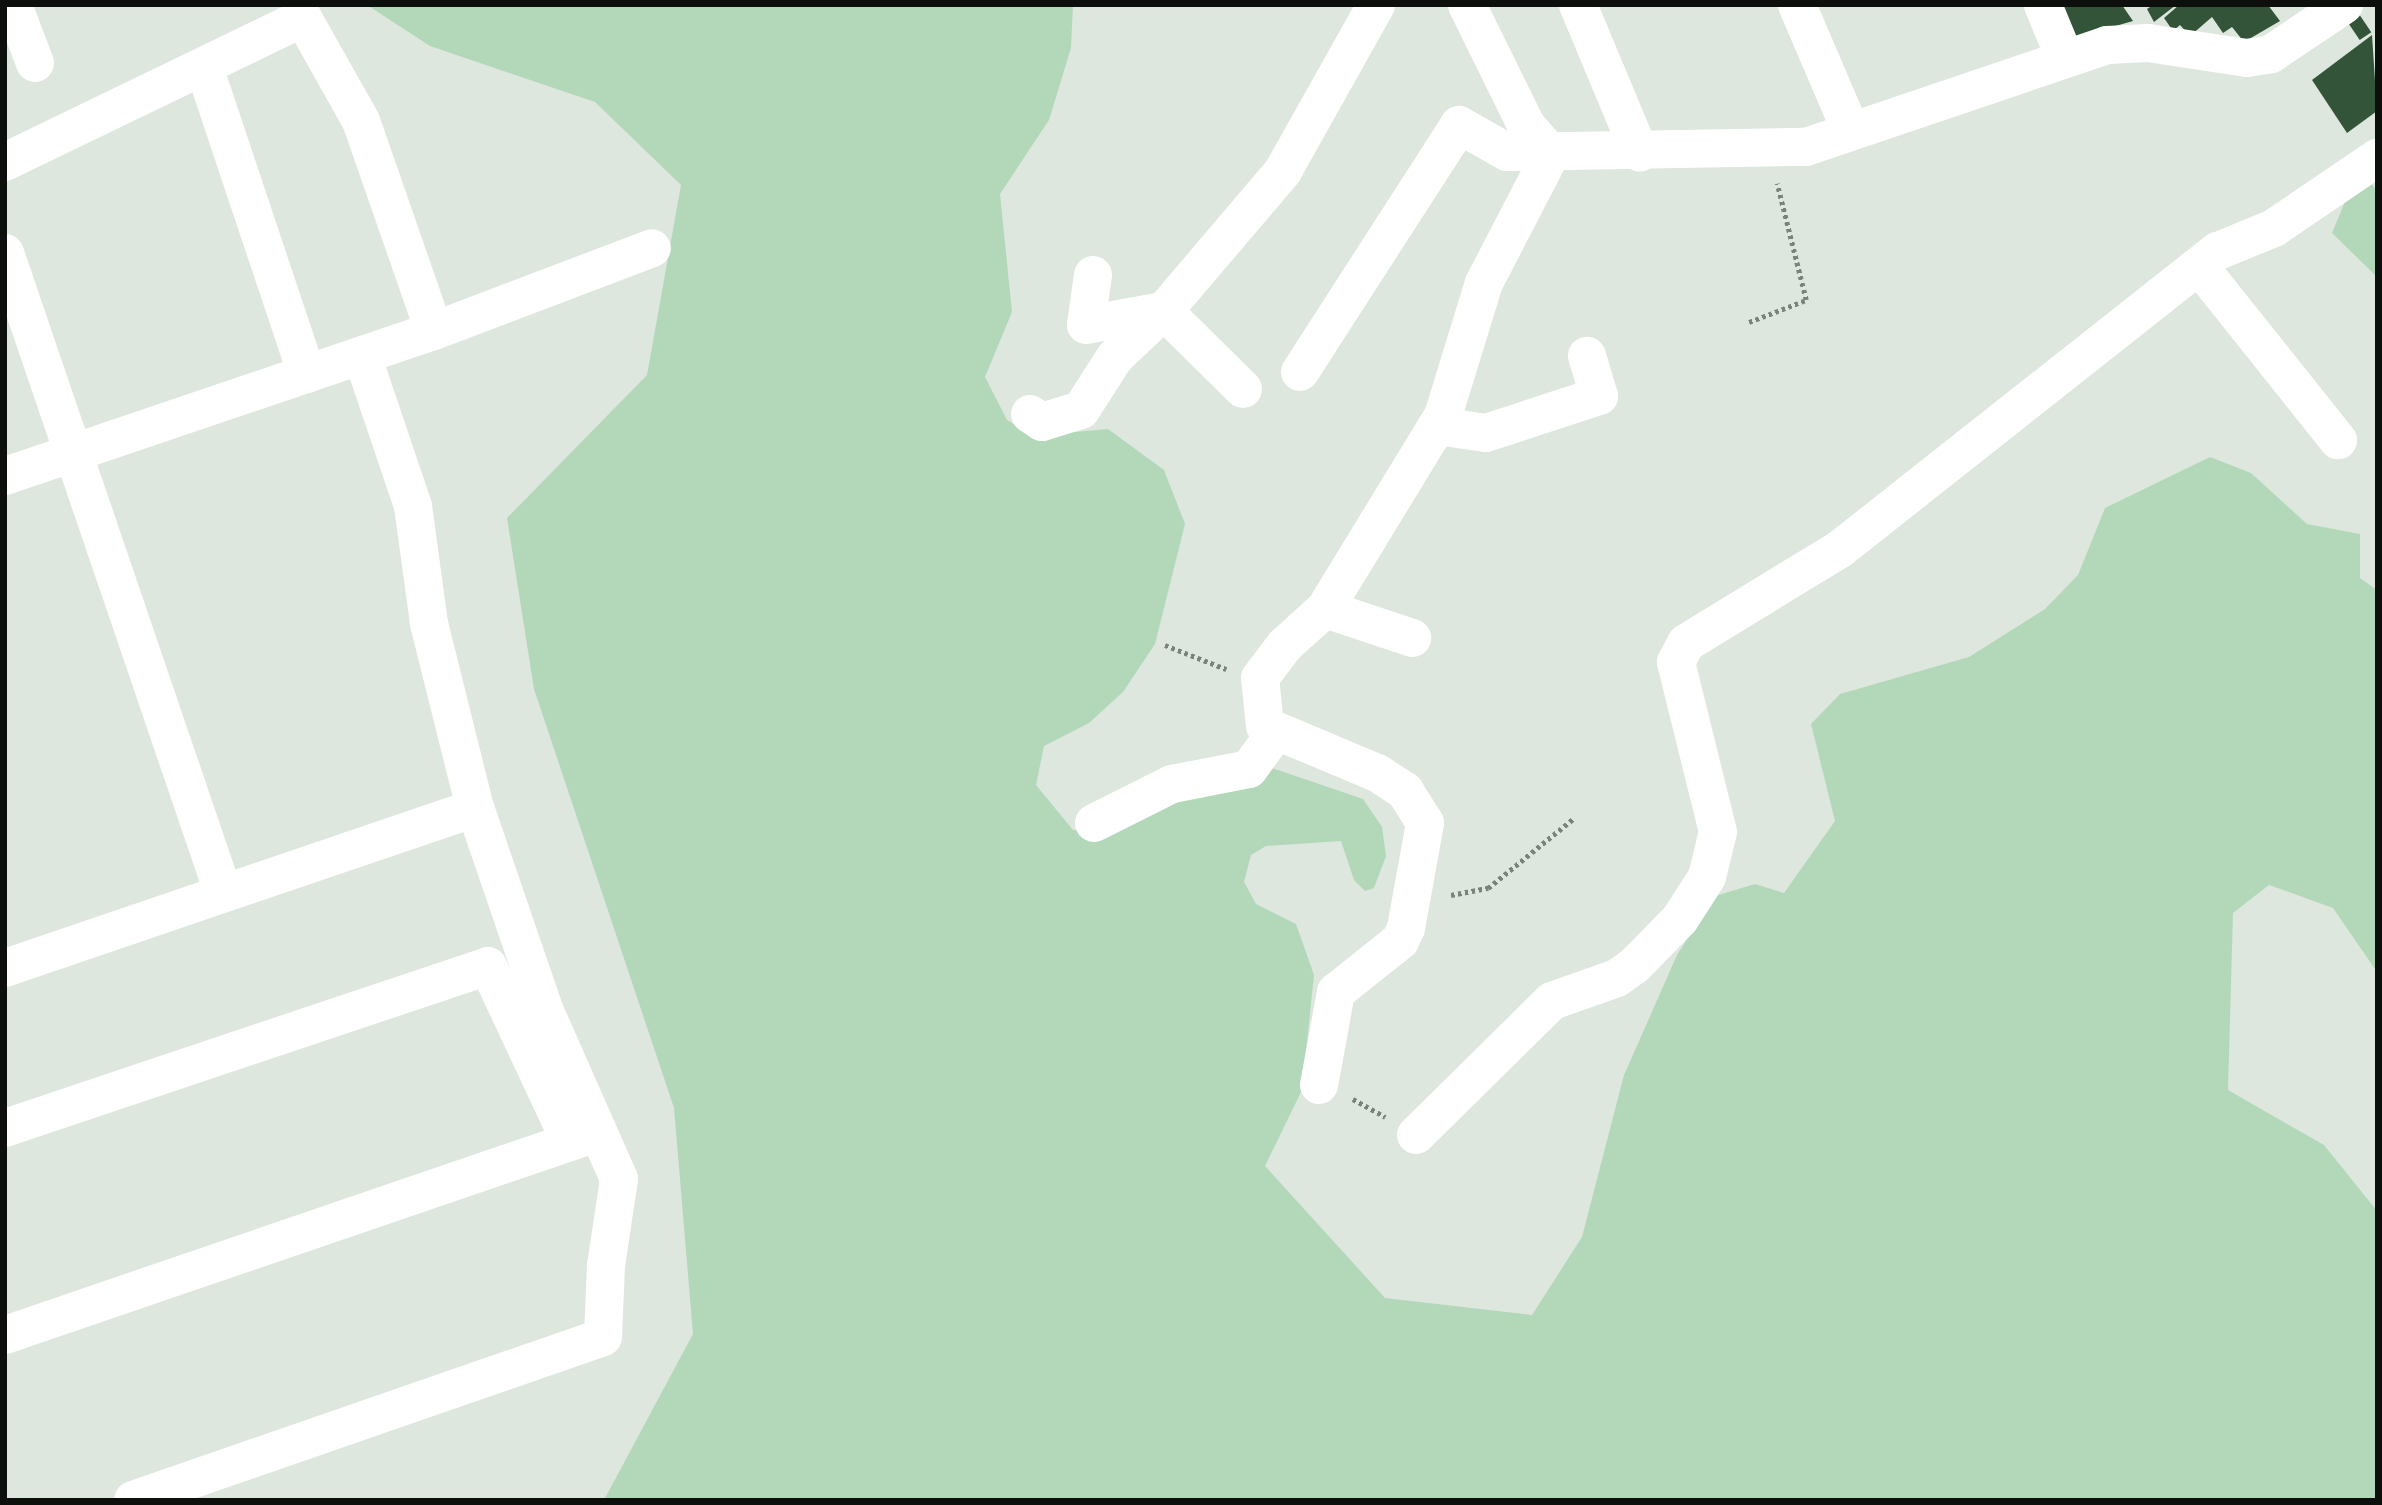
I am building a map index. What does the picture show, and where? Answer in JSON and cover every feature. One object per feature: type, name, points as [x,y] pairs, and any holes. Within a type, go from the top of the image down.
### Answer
[{"type":"street","points":[[13,5],[35,63]]},
{"type":"street","points":[[1030,414],[1042,422],[1081,411],[1115,358],[1164,311],[1283,171],[1376,5]]},
{"type":"street","points":[[1467,5],[1527,125],[1551,154]]},
{"type":"street","points":[[1578,5],[1640,153]]},
{"type":"street","points":[[1797,5],[1851,131]]},
{"type":"street","points":[[2043,5],[2064,57]]},
{"type":"street","points":[[1300,372],[1459,125],[1507,152],[1640,153],[1806,147],[2064,57],[2132,43],[2259,56],[2283,48],[2344,5]]},
{"type":"street","points":[[5,162],[303,18],[361,121],[434,331]]},
{"type":"street","points":[[204,67],[307,374]]},
{"type":"street","points":[[1319,1086],[1336,992],[1400,941],[1425,823],[1405,791],[1377,773],[1275,733],[1265,726],[1260,678],[1285,645],[1325,609],[1437,426],[1484,283],[1551,154]]},
{"type":"street","points":[[1416,1135],[1552,1001],[1618,978],[1635,965],[1680,919],[1707,877],[1718,832],[1676,662],[1686,643],[1840,549],[2199,266],[2274,228],[2377,158]]},
{"type":"street","points":[[5,476],[434,331],[652,248]]},
{"type":"street","points":[[5,253],[223,892]]},
{"type":"street","points":[[2199,266],[2338,440]]},
{"type":"street","points":[[1093,275],[1086,325],[1164,311]]},
{"type":"street","points":[[1164,311],[1243,389]]},
{"type":"street","points":[[362,355],[414,506],[429,623],[475,807],[586,1136]]},
{"type":"street","points":[[1437,426],[1486,433],[1599,396],[1587,356]]},
{"type":"street","points":[[1325,609],[1412,638]]},
{"type":"street","points":[[1094,823],[1172,784],[1249,769],[1275,733]]},
{"type":"street","points":[[5,968],[475,807]]},
{"type":"street","points":[[5,1128],[488,966],[586,1136],[620,1179],[606,1266],[603,1337],[133,1500]]},
{"type":"street","points":[[5,1335],[586,1136]]},
{"type":"path","points":[[1749,322],[1806,300],[1767,150]]},
{"type":"path","points":[[1165,645],[1260,678]]},
{"type":"path","points":[[1412,891],[1457,896],[1488,888],[1574,818]]},
{"type":"path","points":[[1319,1086],[1416,1135]]},
{"type":"green space","points":[[367,5],[1073,5],[1071,48],[1049,120],[1000,194],[1012,312],[985,377],[1007,420],[1033,436],[1108,429],[1164,470],[1185,524],[1155,644],[1123,692],[1089,723],[1044,746],[1036,785],[1073,830],[1098,831],[1272,768],[1363,799],[1382,827],[1386,856],[1374,888],[1365,891],[1354,880],[1341,841],[1266,846],[1251,855],[1244,882],[1256,904],[1296,924],[1314,975],[1302,1090],[1265,1166],[1385,1298],[1532,1315],[1582,1237],[1624,1075],[1677,955],[1715,896],[1755,884],[1784,893],[1835,821],[1811,724],[1840,694],[1969,657],[2045,609],[2078,575],[2105,508],[2210,457],[2251,473],[2307,524],[2360,534],[2360,578],[2377,590],[2377,972],[2333,908],[2269,885],[2233,913],[2228,1090],[2324,1145],[2377,1211],[2377,1500],[604,1500],[693,1334],[674,1108],[534,689],[507,518],[647,375],[681,185],[595,102],[430,46]]},
{"type":"green space","points":[[2372,184],[2377,192],[2377,277],[2332,233],[2345,202]]},
{"type":"building","points":[[2060,5],[2122,5],[2133,21],[2073,38]]},
{"type":"building","points":[[2153,5],[2176,5],[2154,22],[2147,9]]},
{"type":"building","points":[[2179,5],[2268,5],[2280,21],[2244,42],[2232,27],[2223,33],[2212,17],[2190,36],[2180,25],[2173,31],[2164,18]]},
{"type":"building","points":[[2359,14],[2371,32],[2360,40],[2347,22]]},
{"type":"building","points":[[2372,35],[2377,111],[2347,133],[2312,80]]}]
